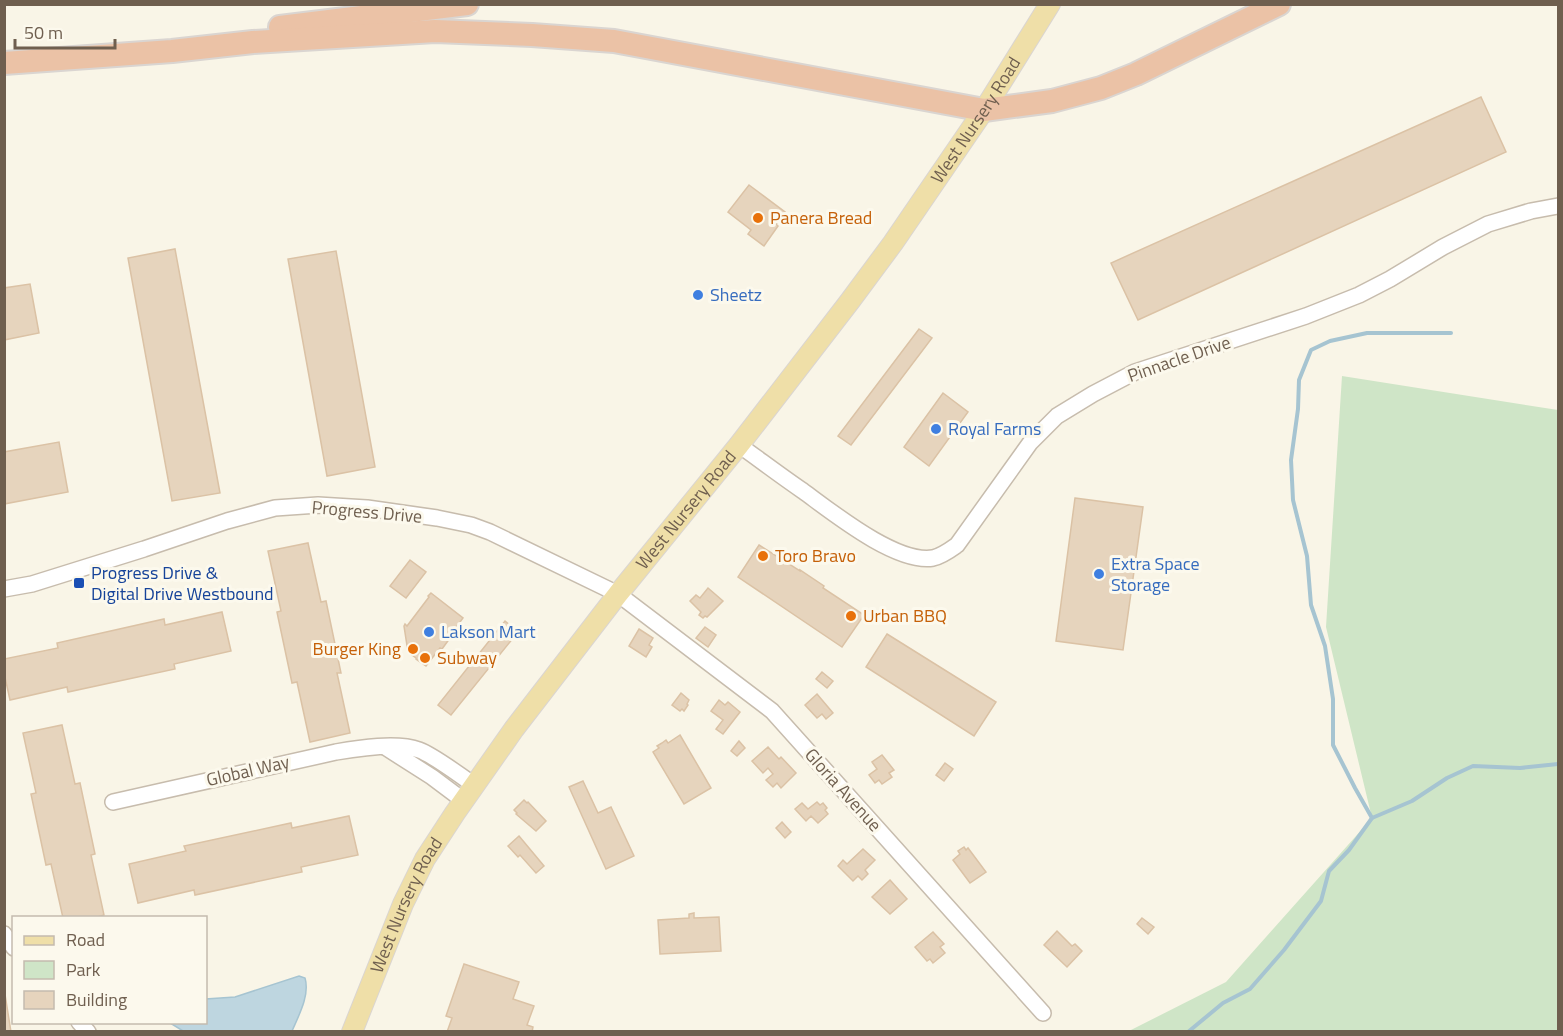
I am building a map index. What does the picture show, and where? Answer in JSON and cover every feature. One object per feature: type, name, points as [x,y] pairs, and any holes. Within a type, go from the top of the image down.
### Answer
[{"type":"highway","points":[[4,62],[467,4]]},
{"type":"highway","points":[[4,62],[172,51],[253,42],[435,31],[489,33],[614,41],[984,110],[1052,101],[1101,88],[1136,74],[1279,4]]},
{"type":"main road","name":"West Nursery Road","points":[[352,1032],[403,904],[425,859],[469,793],[514,729],[618,594],[739,445],[881,259],[984,110],[1050,4]]},
{"type":"street","name":"Pinnacle Drive","points":[[739,445],[850,526],[911,557],[932,558],[945,554],[957,545],[1030,443],[1057,416],[1093,394],[1135,372],[1306,316],[1359,295],[1488,224],[1531,211],[1558,206]]},
{"type":"street","name":"Progress Drive","points":[[4,589],[32,584],[227,521],[275,508],[318,505],[367,508],[471,525],[618,594]]},
{"type":"street","name":"Gloria Avenue","points":[[618,594],[772,711],[1043,1013]]},
{"type":"street","name":"Global Way","points":[[113,802],[336,752],[401,746],[421,751],[469,793]]},
{"type":"green space","points":[[1342,376],[1558,410],[1558,1031],[1129,1031],[1226,982],[1372,818],[1326,627]]},
{"type":"water","points":[[299,976],[305,978],[306,991],[303,1005],[292,1031],[183,1031],[172,1024],[207,1024],[207,999],[235,997]]},
{"type":"building","points":[[1481,97],[1506,152],[1138,320],[1111,263]]},
{"type":"building","name":"Panera Bread","points":[[749,185],[785,212],[764,246],[748,234],[751,230],[728,212]]},
{"type":"building","points":[[175,249],[220,493],[172,501],[128,258]]},
{"type":"building","points":[[336,251],[375,467],[327,476],[288,259]]},
{"type":"building","points":[[30,284],[39,333],[4,340],[4,288]]},
{"type":"building","points":[[919,329],[932,338],[851,445],[838,436]]},
{"type":"building","name":"Royal Farms","points":[[943,393],[968,412],[929,466],[904,447]]},
{"type":"building","points":[[59,442],[68,492],[4,504],[4,452]]},
{"type":"building","name":"Extra Space Storage","points":[[1075,498],[1143,507],[1123,650],[1056,641]]},
{"type":"building","points":[[308,543],[321,602],[326,601],[341,673],[337,673],[350,733],[310,742],[297,682],[292,683],[277,612],[281,611],[268,551]]},
{"type":"building","points":[[759,545],[824,586],[823,588],[864,615],[842,647],[738,577]]},
{"type":"building","points":[[410,560],[426,572],[406,598],[390,586]]},
{"type":"building","points":[[708,588],[723,601],[707,617],[703,618],[699,615],[701,612],[690,601],[696,595],[700,598]]},
{"type":"building","name":"Lakson Mart","points":[[431,593],[463,618],[442,649],[440,648],[426,666],[408,652],[404,626],[405,624],[407,626]]},
{"type":"building","points":[[222,612],[231,651],[174,664],[175,669],[68,692],[67,687],[10,700],[4,673],[4,659],[58,648],[57,643],[164,619],[165,625]]},
{"type":"building","points":[[505,621],[518,632],[451,715],[438,705]]},
{"type":"building","points":[[705,627],[716,635],[708,647],[696,638]]},
{"type":"building","points":[[639,629],[653,638],[649,645],[652,647],[646,657],[629,646]]},
{"type":"building","points":[[887,634],[996,702],[974,736],[866,667]]},
{"type":"building","points":[[822,672],[833,681],[827,688],[816,679]]},
{"type":"building","points":[[681,693],[689,700],[684,711],[672,705]]},
{"type":"building","points":[[817,694],[833,713],[826,719],[822,714],[817,718],[805,705]]},
{"type":"building","points":[[719,700],[725,705],[728,702],[740,712],[723,734],[716,729],[723,720],[711,711]]},
{"type":"building","points":[[62,725],[75,784],[80,783],[95,854],[91,855],[104,915],[63,916],[51,864],[46,865],[31,794],[36,793],[23,733]]},
{"type":"building","points":[[680,735],[711,788],[684,804],[653,752],[666,740],[668,743]]},
{"type":"building","points":[[739,741],[745,748],[737,756],[731,751]]},
{"type":"building","points":[[768,747],[796,773],[781,788],[777,783],[773,787],[766,780],[773,774],[768,768],[763,773],[752,761]]},
{"type":"building","points":[[882,755],[894,770],[889,773],[892,777],[882,784],[879,780],[875,783],[869,775],[877,769],[872,762]]},
{"type":"building","points":[[945,763],[953,769],[944,781],[936,775]]},
{"type":"building","points":[[583,781],[598,813],[611,807],[634,856],[606,869],[569,787]]},
{"type":"building","points":[[524,800],[546,821],[536,831],[514,810]]},
{"type":"building","points":[[817,802],[820,805],[823,803],[828,814],[818,823],[811,816],[806,821],[795,809],[802,803],[808,809]]},
{"type":"building","points":[[349,816],[358,855],[301,867],[302,872],[195,895],[194,890],[138,903],[129,864],[186,851],[184,846],[291,823],[292,828]]},
{"type":"building","points":[[782,822],[791,832],[785,838],[776,828]]},
{"type":"building","points":[[519,836],[544,866],[536,873],[520,855],[518,857],[508,846]]},
{"type":"building","points":[[964,847],[966,850],[968,848],[986,872],[970,883],[953,860],[960,854],[958,851]]},
{"type":"building","points":[[863,849],[875,860],[865,870],[868,874],[862,880],[858,876],[853,881],[838,866],[843,860],[847,864]]},
{"type":"building","points":[[890,880],[907,899],[890,914],[872,897]]},
{"type":"building","points":[[694,913],[694,918],[719,917],[721,951],[660,954],[658,920],[689,918],[689,914]]},
{"type":"building","points":[[1142,918],[1154,927],[1148,934],[1137,924]]},
{"type":"building","points":[[1057,931],[1072,946],[1075,944],[1082,951],[1067,967],[1044,945]]},
{"type":"building","points":[[933,932],[944,944],[940,947],[945,953],[933,963],[930,959],[927,961],[915,947]]},
{"type":"building","points":[[464,964],[519,982],[513,999],[534,1006],[527,1025],[533,1027],[532,1032],[447,1032],[452,1018],[446,1016]]},
{"type":"building","points":[[4,988],[11,1032],[4,1032]]},
{"type":"waterway","points":[[1372,818],[1333,745],[1333,699],[1325,646],[1311,605],[1307,556],[1293,500],[1291,460],[1298,409],[1299,380],[1311,350],[1330,341],[1367,333],[1451,333]]},
{"type":"waterway","points":[[1188,1032],[1223,1003],[1250,989],[1284,950],[1321,901],[1329,871],[1349,850],[1372,818],[1412,801],[1447,778],[1473,766],[1520,768],[1558,764]]},
{"type":"place","name":"Panera Bread","points":[[758,218]]},
{"type":"place","name":"Sheetz","points":[[698,295]]},
{"type":"place","name":"Royal Farms","points":[[936,429]]},
{"type":"place","name":"Toro Bravo","points":[[763,556]]},
{"type":"place","name":"Extra Space Storage","points":[[1099,574]]},
{"type":"place","name":"Progress Drive & Digital Drive Westbound","points":[[79,583]]},
{"type":"place","name":"Urban BBQ","points":[[851,616]]},
{"type":"place","name":"Lakson Mart","points":[[429,632]]},
{"type":"place","name":"Burger King","points":[[413,649]]},
{"type":"place","name":"Subway","points":[[425,658]]}]
